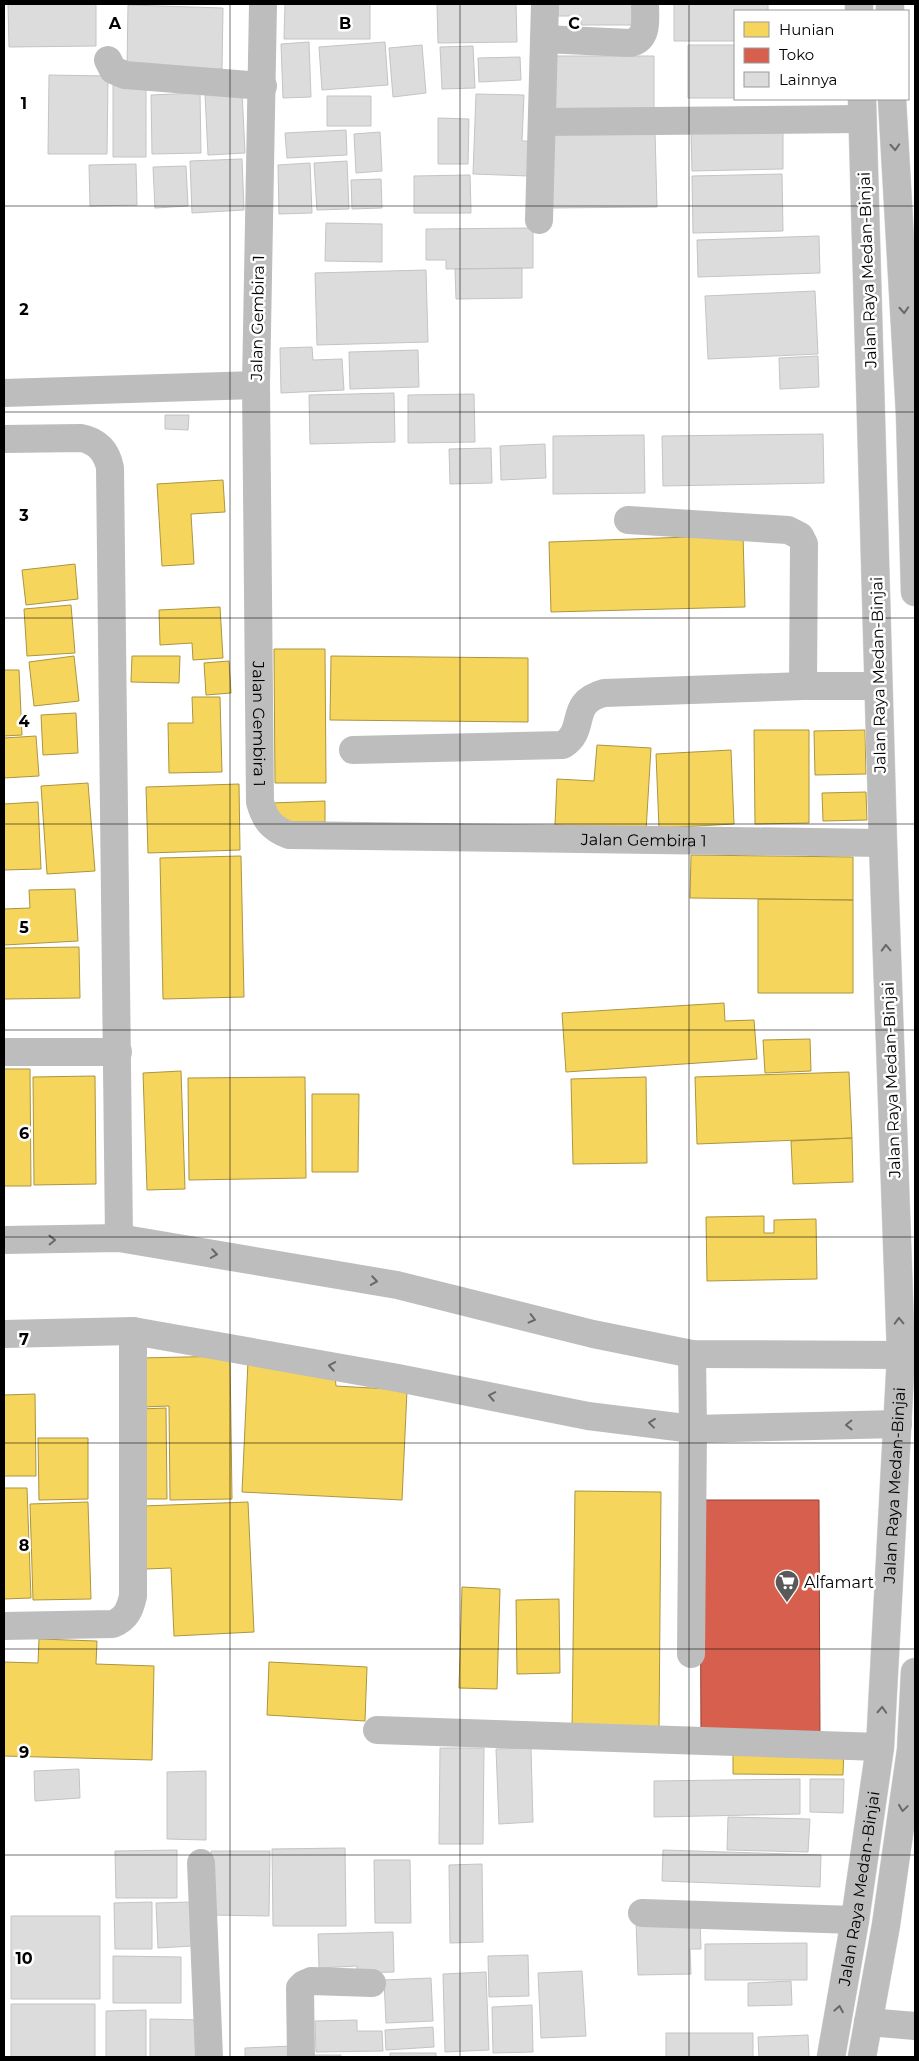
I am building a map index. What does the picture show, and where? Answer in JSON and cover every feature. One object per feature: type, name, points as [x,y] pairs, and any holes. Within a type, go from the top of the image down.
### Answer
[{"type":"main road","name":"Jalan Gembira 1","points":[[263,4],[263,86],[256,385],[260,802],[264,816],[269,824],[278,831],[288,835],[883,843]]},
{"type":"main road","points":[[538,220],[545,4]]},
{"type":"main road","points":[[544,38],[636,42],[644,32],[645,4]]},
{"type":"main road","points":[[108,60],[113,70],[124,75],[263,86]]},
{"type":"main road","name":"Jalan Raya Medan-Binjai","points":[[892,100],[913,414],[915,592]]},
{"type":"main road","points":[[542,122],[862,109]]},
{"type":"main road","name":"Jalan Raya Medan-Binjai","points":[[831,2057],[855,1920],[880,1747],[901,1355],[878,686],[862,109]]},
{"type":"main road","points":[[4,393],[256,385]]},
{"type":"main road","points":[[4,439],[89,439],[106,454],[110,468],[120,1238]]},
{"type":"main road","points":[[628,520],[788,530],[800,536],[804,544],[803,686]]},
{"type":"main road","points":[[352,750],[563,745],[569,742],[574,735],[583,705],[588,699],[604,693],[803,686],[878,686]]},
{"type":"main road","points":[[4,1052],[118,1052]]},
{"type":"main road","points":[[4,1240],[120,1238],[397,1285],[593,1334],[692,1354],[901,1355]]},
{"type":"main road","points":[[4,1626],[113,1624],[120,1621],[127,1614],[133,1596],[133,1332]]},
{"type":"main road","points":[[4,1334],[133,1332],[398,1378],[588,1416],[693,1429],[898,1424]]},
{"type":"main road","points":[[690,1654],[692,1354]]},
{"type":"main road","name":"Jalan Raya Medan-Binjai","points":[[862,2057],[887,1915],[910,1759],[915,1681]]},
{"type":"main road","points":[[377,1730],[880,1747]]},
{"type":"main road","points":[[201,1863],[209,2057]]},
{"type":"main road","points":[[642,1913],[855,1920]]},
{"type":"main road","points":[[300,2057],[300,1988],[311,1981],[372,1983]]},
{"type":"main road","points":[[868,2022],[915,2026]]},
{"type":"building: Hunian","points":[[223,480],[225,512],[191,514],[194,564],[162,566],[157,484]]},
{"type":"building: Hunian","points":[[743,535],[745,607],[551,612],[549,542]]},
{"type":"building: Hunian","points":[[75,564],[78,599],[26,605],[22,570]]},
{"type":"building: Hunian","points":[[71,605],[75,653],[27,656],[24,609]]},
{"type":"building: Hunian","points":[[220,607],[223,658],[193,660],[192,643],[160,645],[159,610]]},
{"type":"building: Hunian","points":[[274,649],[325,649],[326,783],[275,783]]},
{"type":"building: Hunian","points":[[74,656],[79,701],[34,706],[29,662]]},
{"type":"building: Hunian","points":[[132,656],[180,656],[179,683],[131,682]]},
{"type":"building: Hunian","points":[[331,656],[528,658],[528,722],[330,720]]},
{"type":"building: Hunian","points":[[229,661],[231,693],[206,695],[204,663]]},
{"type":"building: Hunian","points":[[4,670],[19,670],[22,735],[4,736]]},
{"type":"building: Hunian","points":[[192,697],[220,697],[222,772],[169,773],[168,723],[193,723]]},
{"type":"building: Hunian","points":[[76,713],[78,753],[43,755],[41,715]]},
{"type":"building: Hunian","points":[[754,730],[809,730],[809,823],[755,824]]},
{"type":"building: Hunian","points":[[865,730],[866,774],[815,775],[814,731]]},
{"type":"building: Hunian","points":[[36,736],[39,776],[4,778],[4,738]]},
{"type":"building: Hunian","points":[[597,745],[651,748],[646,831],[555,825],[557,779],[594,781]]},
{"type":"building: Hunian","points":[[731,750],[734,824],[659,828],[656,754]]},
{"type":"building: Hunian","points":[[88,783],[95,871],[47,874],[41,786]]},
{"type":"building: Hunian","points":[[239,784],[240,850],[148,853],[146,787]]},
{"type":"building: Hunian","points":[[866,792],[867,820],[823,821],[822,793]]},
{"type":"building: Hunian","points":[[325,801],[325,822],[273,822],[272,803]]},
{"type":"building: Hunian","points":[[38,802],[41,869],[4,870],[4,804]]},
{"type":"building: Hunian","points":[[691,855],[853,857],[853,900],[690,898]]},
{"type":"building: Hunian","points":[[241,856],[244,997],[163,999],[160,858]]},
{"type":"building: Hunian","points":[[75,889],[78,941],[4,945],[4,909],[30,908],[29,890]]},
{"type":"building: Hunian","points":[[758,899],[853,900],[853,993],[758,993]]},
{"type":"building: Hunian","points":[[79,947],[80,998],[4,999],[4,948]]},
{"type":"building: Hunian","points":[[724,1003],[725,1021],[754,1020],[757,1059],[566,1072],[562,1013]]},
{"type":"building: Hunian","points":[[810,1039],[811,1071],[765,1073],[763,1040]]},
{"type":"building: Hunian","points":[[4,1069],[30,1069],[31,1186],[4,1186]]},
{"type":"building: Hunian","points":[[181,1071],[185,1189],[147,1190],[143,1073]]},
{"type":"building: Hunian","points":[[849,1072],[852,1138],[697,1144],[695,1077]]},
{"type":"building: Hunian","points":[[95,1076],[96,1184],[34,1185],[33,1077]]},
{"type":"building: Hunian","points":[[305,1077],[306,1178],[189,1180],[188,1078]]},
{"type":"building: Hunian","points":[[646,1077],[647,1163],[573,1164],[571,1079]]},
{"type":"building: Hunian","points":[[312,1094],[359,1094],[358,1172],[312,1172]]},
{"type":"building: Hunian","points":[[852,1138],[853,1182],[793,1184],[791,1141]]},
{"type":"building: Hunian","points":[[764,1216],[764,1233],[774,1233],[774,1220],[816,1219],[817,1279],[707,1281],[706,1217]]},
{"type":"building: Hunian","points":[[230,1356],[232,1499],[170,1500],[169,1406],[142,1407],[141,1358]]},
{"type":"building: Hunian","points":[[248,1361],[335,1375],[336,1386],[407,1390],[402,1500],[242,1492]]},
{"type":"building: Hunian","points":[[35,1394],[36,1476],[4,1476],[4,1395]]},
{"type":"building: Hunian","points":[[166,1408],[167,1499],[140,1499],[140,1409]]},
{"type":"building: Hunian","points":[[38,1438],[88,1438],[88,1499],[39,1500]]},
{"type":"building: Hunian","points":[[4,1488],[27,1488],[31,1598],[4,1599]]},
{"type":"building: Hunian","points":[[575,1491],[661,1492],[659,1731],[572,1730]]},
{"type":"building: Hunian","points":[[88,1502],[91,1599],[33,1600],[30,1504]]},
{"type":"building: Hunian","points":[[248,1502],[254,1632],[174,1636],[171,1568],[146,1569],[143,1506]]},
{"type":"building: Hunian","points":[[462,1587],[500,1589],[497,1689],[459,1688]]},
{"type":"building: Hunian","points":[[559,1599],[560,1673],[517,1674],[516,1600]]},
{"type":"building: Hunian","points":[[39,1639],[97,1641],[96,1664],[154,1666],[152,1760],[4,1756],[4,1662],[38,1663]]},
{"type":"building: Hunian","points":[[269,1662],[367,1667],[365,1721],[267,1715]]},
{"type":"building: Hunian","points":[[733,1746],[844,1747],[843,1775],[733,1774]]},
{"type":"building: Toko","points":[[700,1500],[819,1500],[820,1739],[701,1740]]},
{"type":"building: Lainnya","points":[[8,4],[96,4],[96,46],[9,47]]},
{"type":"building: Lainnya","points":[[285,4],[370,4],[370,39],[284,39]]},
{"type":"building: Lainnya","points":[[437,4],[516,4],[517,42],[438,43]]},
{"type":"building: Lainnya","points":[[558,4],[632,4],[632,25],[581,25],[581,16],[558,16]]},
{"type":"building: Lainnya","points":[[674,4],[768,4],[768,10],[734,10],[734,41],[674,41]]},
{"type":"building: Lainnya","points":[[128,5],[223,8],[222,69],[127,67]]},
{"type":"building: Lainnya","points":[[309,42],[311,97],[283,98],[281,44]]},
{"type":"building: Lainnya","points":[[385,42],[388,85],[322,90],[319,47]]},
{"type":"building: Lainnya","points":[[422,45],[426,93],[393,97],[389,48]]},
{"type":"building: Lainnya","points":[[688,45],[734,45],[734,98],[688,98]]},
{"type":"building: Lainnya","points":[[473,46],[475,88],[442,89],[440,47]]},
{"type":"building: Lainnya","points":[[551,56],[654,56],[654,118],[550,118]]},
{"type":"building: Lainnya","points":[[520,57],[521,80],[479,82],[478,58]]},
{"type":"building: Lainnya","points":[[49,75],[108,76],[107,154],[48,154]]},
{"type":"building: Lainnya","points":[[113,82],[146,82],[146,157],[113,157]]},
{"type":"building: Lainnya","points":[[242,92],[245,153],[208,155],[205,94]]},
{"type":"building: Lainnya","points":[[200,93],[201,153],[152,154],[151,95]]},
{"type":"building: Lainnya","points":[[476,94],[524,95],[522,141],[529,141],[528,176],[473,174]]},
{"type":"building: Lainnya","points":[[327,96],[371,96],[371,126],[327,126]]},
{"type":"building: Lainnya","points":[[438,118],[469,119],[468,164],[438,164]]},
{"type":"building: Lainnya","points":[[783,129],[783,169],[692,171],[691,131]]},
{"type":"building: Lainnya","points":[[346,130],[347,155],[287,158],[285,133]]},
{"type":"building: Lainnya","points":[[380,132],[382,171],[356,173],[354,134]]},
{"type":"building: Lainnya","points":[[655,132],[657,207],[546,208],[546,133]]},
{"type":"building: Lainnya","points":[[242,159],[244,210],[192,213],[190,161]]},
{"type":"building: Lainnya","points":[[347,161],[349,209],[317,210],[314,163]]},
{"type":"building: Lainnya","points":[[310,163],[312,213],[279,214],[278,165]]},
{"type":"building: Lainnya","points":[[136,164],[137,205],[90,206],[89,165]]},
{"type":"building: Lainnya","points":[[186,166],[188,206],[155,208],[153,167]]},
{"type":"building: Lainnya","points":[[782,174],[783,231],[693,233],[692,176]]},
{"type":"building: Lainnya","points":[[470,175],[471,213],[414,213],[414,176]]},
{"type":"building: Lainnya","points":[[381,179],[382,208],[352,209],[351,180]]},
{"type":"building: Lainnya","points":[[326,223],[382,224],[382,262],[325,261]]},
{"type":"building: Lainnya","points":[[533,228],[533,268],[446,269],[446,260],[426,260],[426,229]]},
{"type":"building: Lainnya","points":[[819,236],[820,273],[698,277],[697,240]]},
{"type":"building: Lainnya","points":[[522,268],[522,298],[456,299],[455,269]]},
{"type":"building: Lainnya","points":[[426,270],[428,342],[317,345],[315,273]]},
{"type":"building: Lainnya","points":[[815,291],[818,354],[708,359],[705,296]]},
{"type":"building: Lainnya","points":[[312,347],[313,360],[342,359],[344,390],[281,393],[280,348]]},
{"type":"building: Lainnya","points":[[418,350],[419,387],[350,389],[349,352]]},
{"type":"building: Lainnya","points":[[818,356],[819,387],[780,389],[779,358]]},
{"type":"building: Lainnya","points":[[394,393],[395,442],[310,444],[309,395]]},
{"type":"building: Lainnya","points":[[474,394],[475,442],[408,443],[408,395]]},
{"type":"building: Lainnya","points":[[165,415],[189,415],[188,430],[165,429]]},
{"type":"building: Lainnya","points":[[823,434],[824,483],[663,486],[662,436]]},
{"type":"building: Lainnya","points":[[644,435],[645,493],[553,494],[553,436]]},
{"type":"building: Lainnya","points":[[545,444],[546,478],[501,480],[500,446]]},
{"type":"building: Lainnya","points":[[491,448],[492,483],[450,484],[449,449]]},
{"type":"building: Lainnya","points":[[440,1748],[484,1748],[483,1844],[439,1844]]},
{"type":"building: Lainnya","points":[[531,1748],[533,1822],[499,1824],[496,1749]]},
{"type":"building: Lainnya","points":[[79,1769],[80,1798],[35,1801],[34,1771]]},
{"type":"building: Lainnya","points":[[206,1771],[206,1840],[167,1839],[167,1772]]},
{"type":"building: Lainnya","points":[[800,1779],[800,1814],[654,1817],[654,1781]]},
{"type":"building: Lainnya","points":[[810,1779],[844,1779],[843,1813],[810,1812]]},
{"type":"building: Lainnya","points":[[728,1817],[810,1819],[808,1852],[727,1850]]},
{"type":"building: Lainnya","points":[[345,1848],[346,1926],[273,1926],[272,1849]]},
{"type":"building: Lainnya","points":[[177,1850],[177,1898],[116,1898],[115,1851]]},
{"type":"building: Lainnya","points":[[663,1850],[821,1855],[820,1887],[662,1881]]},
{"type":"building: Lainnya","points":[[211,1851],[270,1851],[269,1916],[211,1915]]},
{"type":"building: Lainnya","points":[[374,1860],[410,1860],[411,1923],[375,1923]]},
{"type":"building: Lainnya","points":[[482,1864],[483,1942],[450,1943],[449,1865]]},
{"type":"building: Lainnya","points":[[152,1902],[152,1949],[115,1949],[114,1903]]},
{"type":"building: Lainnya","points":[[191,1902],[193,1946],[158,1948],[156,1903]]},
{"type":"building: Lainnya","points":[[11,1916],[100,1916],[100,1999],[11,1999]]},
{"type":"building: Lainnya","points":[[700,1919],[701,1949],[690,1949],[691,1974],[638,1975],[636,1921]]},
{"type":"building: Lainnya","points":[[393,1932],[394,1972],[357,1973],[357,1966],[319,1968],[318,1934]]},
{"type":"building: Lainnya","points":[[807,1943],[807,1980],[705,1980],[705,1944]]},
{"type":"building: Lainnya","points":[[528,1955],[529,1996],[489,1997],[488,1956]]},
{"type":"building: Lainnya","points":[[113,1956],[181,1957],[181,2003],[113,2003]]},
{"type":"building: Lainnya","points":[[582,1971],[586,2036],[541,2038],[538,1973]]},
{"type":"building: Lainnya","points":[[486,1972],[489,2050],[445,2052],[443,1974]]},
{"type":"building: Lainnya","points":[[431,1978],[433,2021],[386,2023],[384,1980]]},
{"type":"building: Lainnya","points":[[791,1981],[792,2005],[748,2006],[748,1983]]},
{"type":"building: Lainnya","points":[[11,2004],[95,2004],[95,2057],[11,2057]]},
{"type":"building: Lainnya","points":[[532,2005],[533,2052],[493,2053],[492,2007]]},
{"type":"building: Lainnya","points":[[146,2010],[146,2057],[106,2057],[106,2011]]},
{"type":"building: Lainnya","points":[[150,2019],[205,2020],[205,2057],[150,2057]]},
{"type":"building: Lainnya","points":[[357,2020],[357,2031],[382,2031],[383,2051],[316,2052],[315,2021]]},
{"type":"building: Lainnya","points":[[433,2027],[434,2047],[386,2050],[385,2030]]},
{"type":"building: Lainnya","points":[[666,2033],[753,2033],[753,2057],[666,2057]]},
{"type":"building: Lainnya","points":[[808,2035],[809,2057],[759,2057],[758,2037]]},
{"type":"building: Lainnya","points":[[292,2046],[293,2057],[245,2057],[245,2048]]},
{"type":"building: Lainnya","points":[[390,2053],[436,2053],[436,2057],[390,2057]]},
{"type":"building: Lainnya","points":[[309,2055],[341,2055],[341,2057],[309,2057]]},
{"type":"place","name":"Alfamart","points":[[787,1603]]}]
